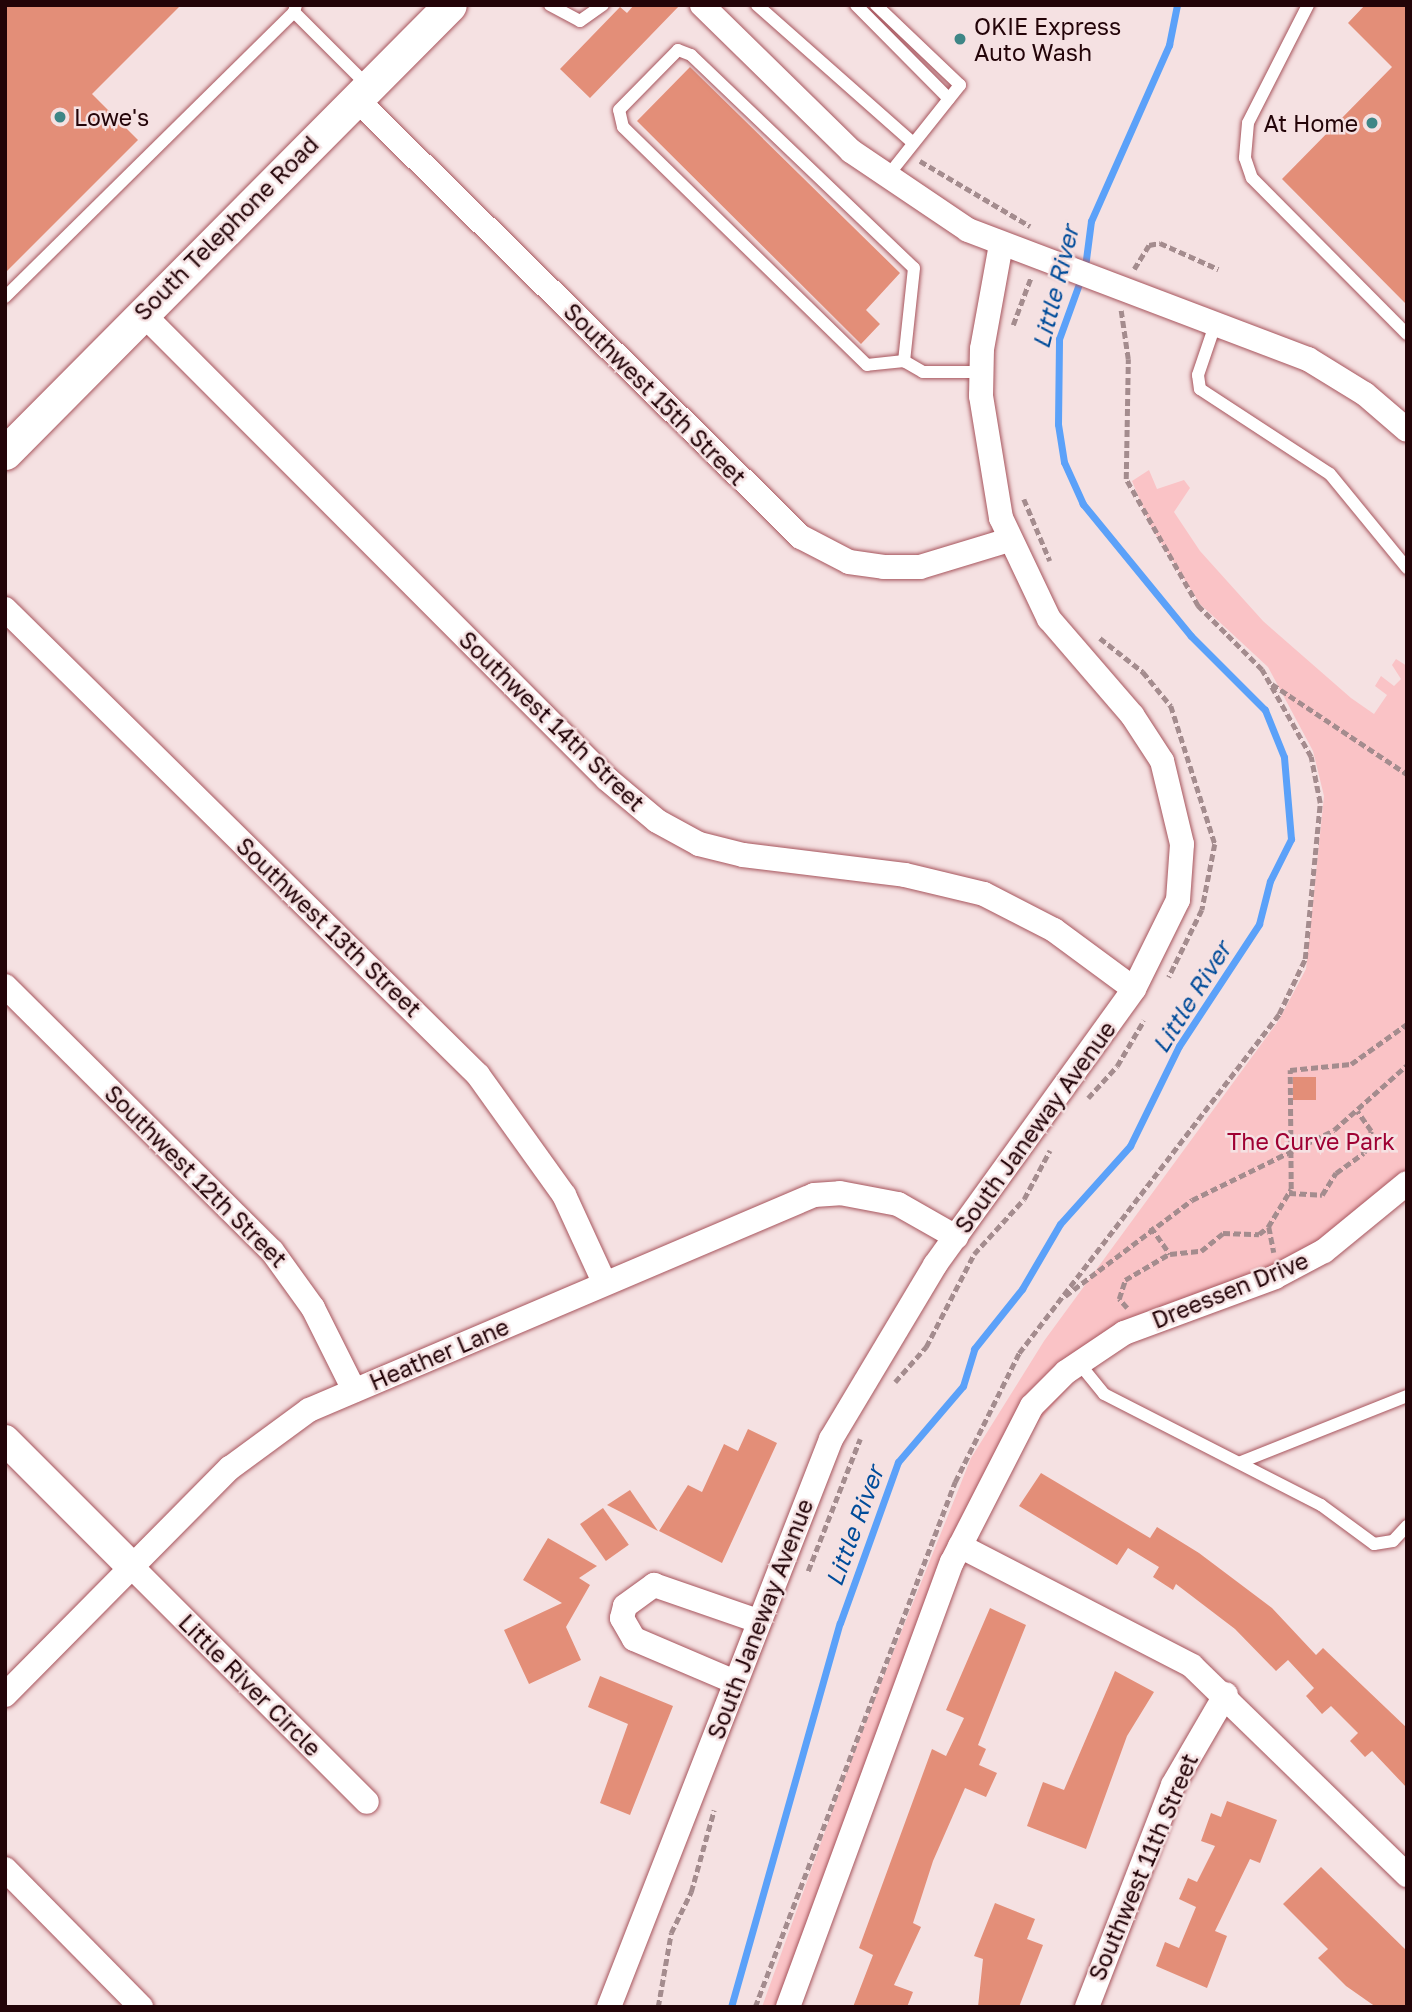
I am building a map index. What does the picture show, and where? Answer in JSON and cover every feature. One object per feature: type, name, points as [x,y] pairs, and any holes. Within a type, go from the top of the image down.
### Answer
[{"type":"main road","name":"South Telephone Road","points":[[5,453],[450,5]]},
{"type":"street","points":[[702,5],[885,178],[1001,244],[1044,262],[1216,322],[1308,359],[1365,394],[1407,430]]},
{"type":"street","name":"Southwest 15th Street","points":[[361,92],[801,537],[849,562],[884,567],[920,567],[1009,540]]},
{"type":"street","name":"South Janeway Avenue","points":[[608,2007],[831,1439],[956,1237],[1134,989],[1178,900],[1182,844],[1171,782],[1132,715],[1049,619],[1009,540],[984,439],[982,372],[1001,244]]},
{"type":"street","name":"Southwest 14th Street","points":[[142,313],[607,779],[657,821],[699,844],[743,855],[905,875],[984,894],[1054,930],[1134,989]]},
{"type":"street","name":"Southwest 13th Street","points":[[5,609],[478,1075],[564,1195],[604,1282]]},
{"type":"street","name":"Southwest 12th Street","points":[[5,986],[272,1251],[319,1317],[354,1390]]},
{"type":"street","name":"Dreessen Drive","points":[[1078,1362],[1124,1333],[1275,1277],[1324,1251],[1407,1183]]},
{"type":"street","name":"Heather Lane","points":[[5,1695],[269,1434],[354,1390],[814,1195],[841,1193],[898,1204],[956,1237]]},
{"type":"street","points":[[788,2007],[960,1546],[1031,1406],[1078,1362]]},
{"type":"street","points":[[5,1440],[132,1567]]},
{"type":"street","points":[[960,1546],[1168,1651],[1226,1694],[1407,1875]]},
{"type":"street","name":"Little River Circle","points":[[132,1567],[367,1802]]},
{"type":"street","points":[[735,1682],[634,1639],[622,1618],[625,1606],[654,1585],[758,1621]]},
{"type":"street","name":"Southwest 11th Street","points":[[1087,2007],[1173,1785],[1226,1694]]},
{"type":"street","points":[[5,1869],[130,2003]]},
{"type":"lane","points":[[550,5],[580,21],[603,5]]},
{"type":"lane","points":[[757,5],[913,143]]},
{"type":"lane","points":[[856,5],[949,99]]},
{"type":"lane","points":[[876,5],[960,85],[885,178]]},
{"type":"lane","points":[[1308,5],[1248,123],[1245,158],[1252,178],[1407,334]]},
{"type":"lane","points":[[5,297],[295,9],[361,92]]},
{"type":"lane","points":[[904,361],[914,268],[691,55],[678,50],[619,110],[623,127],[867,365],[904,361],[923,372],[982,372]]},
{"type":"lane","points":[[1216,322],[1198,375],[1200,389],[1330,474],[1407,568]]},
{"type":"lane","points":[[1078,1362],[1104,1394],[1241,1462],[1374,1544],[1393,1541],[1407,1526]]},
{"type":"lane","points":[[1241,1462],[1407,1396]]},
{"type":"path","points":[[1218,269],[1178,249],[1149,245],[1116,288],[1126,479],[1198,606],[1268,681],[1407,775]]},
{"type":"path","points":[[1011,334],[1044,262]]},
{"type":"path","points":[[1020,492],[1053,567]]},
{"type":"path","points":[[1090,630],[1143,672],[1171,706],[1215,844],[1202,910],[1165,983]]},
{"type":"path","points":[[755,2007],[955,1482],[1019,1353],[1279,1014],[1305,959],[1320,803],[1311,757],[1268,681]]},
{"type":"path","points":[[1077,1109],[1118,1066],[1149,1010]]},
{"type":"path","points":[[1127,1308],[1119,1299],[1125,1280],[1170,1254],[1201,1251],[1223,1233],[1259,1234],[1269,1226],[1289,1193],[1290,1070],[1351,1064],[1407,1024]]},
{"type":"path","points":[[1055,1306],[1151,1227],[1192,1200],[1288,1156],[1357,1111],[1407,1065]]},
{"type":"path","points":[[1402,1070],[1407,1075]]},
{"type":"path","points":[[1289,1193],[1312,1199],[1322,1195],[1336,1173],[1364,1153],[1371,1131],[1357,1111]]},
{"type":"path","points":[[887,1391],[926,1347],[974,1254],[1024,1199],[1056,1137]]},
{"type":"path","points":[[1269,1226],[1274,1253]]},
{"type":"path","points":[[1151,1227],[1170,1254]]},
{"type":"path","points":[[805,1578],[851,1475],[862,1430]]},
{"type":"path","points":[[658,2007],[671,1933],[691,1892],[717,1801]]},
{"type":"green space","name":"The Curve Park","points":[[1149,470],[1157,489],[1184,480],[1190,488],[1174,512],[1200,551],[1263,621],[1351,698],[1374,714],[1387,695],[1375,686],[1381,676],[1394,686],[1401,679],[1392,665],[1396,659],[1407,666],[1407,1183],[1363,1224],[1151,1328],[1075,1380],[1021,1441],[981,1500],[793,2007],[762,2007],[856,1745],[971,1458],[1044,1341],[1279,1020],[1306,969],[1324,796],[1313,751],[1268,667],[1200,604],[1151,527],[1132,481]]},
{"type":"building","name":"Lowe's","points":[[5,5],[181,5],[92,94],[138,140],[5,273]]},
{"type":"building","points":[[634,5],[680,5],[590,98],[560,69],[620,7],[627,13]]},
{"type":"building","name":"At Home","points":[[1365,5],[1407,5],[1407,305],[1282,179],[1392,67],[1348,23]]},
{"type":"building","points":[[690,67],[900,273],[866,310],[880,324],[861,344],[637,121]]},
{"type":"building","points":[[1293,1077],[1316,1077],[1316,1100],[1293,1100]]},
{"type":"building","points":[[748,1429],[777,1443],[722,1563],[659,1531],[688,1485],[702,1492],[724,1444],[738,1451]]},
{"type":"building","points":[[1041,1473],[1150,1538],[1157,1527],[1199,1553],[1272,1608],[1316,1655],[1323,1648],[1407,1728],[1407,1788],[1372,1751],[1365,1757],[1350,1741],[1358,1733],[1331,1706],[1322,1714],[1306,1696],[1314,1688],[1288,1660],[1276,1671],[1235,1629],[1176,1584],[1173,1590],[1153,1577],[1159,1567],[1128,1548],[1117,1565],[1019,1506]]},
{"type":"building","points":[[630,1490],[658,1531],[607,1505]]},
{"type":"building","points":[[603,1508],[629,1545],[606,1561],[580,1524]]},
{"type":"building","points":[[548,1538],[597,1566],[579,1578],[590,1585],[566,1627],[581,1660],[529,1684],[504,1630],[562,1603],[523,1580]]},
{"type":"building","points":[[990,1608],[1026,1625],[978,1745],[986,1749],[979,1765],[997,1773],[986,1797],[965,1788],[933,1861],[913,1923],[921,1927],[894,1985],[913,1992],[907,2007],[853,2007],[873,1955],[859,1948],[932,1749],[946,1756],[964,1718],[946,1710]]},
{"type":"building","points":[[1115,1671],[1154,1692],[1127,1736],[1086,1849],[1027,1826],[1043,1782],[1064,1790]]},
{"type":"building","points":[[600,1676],[673,1706],[630,1815],[600,1803],[628,1724],[588,1707]]},
{"type":"building","points":[[1227,1801],[1277,1820],[1260,1863],[1250,1859],[1215,1931],[1227,1936],[1207,1988],[1156,1966],[1165,1942],[1179,1948],[1196,1907],[1179,1899],[1188,1878],[1197,1882],[1215,1846],[1201,1841],[1211,1813],[1221,1817]]},
{"type":"building","points":[[1321,1867],[1407,1951],[1407,2007],[1376,2007],[1346,1986],[1318,1958],[1328,1949],[1283,1904]]},
{"type":"building","points":[[995,1903],[1035,1919],[1027,1939],[1043,1945],[1019,2007],[978,2007],[983,1959],[974,1956]]},
{"type":"waterway","name":"Little River","points":[[731,2007],[840,1623],[898,1462],[963,1386],[974,1349],[1022,1289],[1060,1224],[1130,1146],[1179,1046],[1259,924],[1270,881],[1291,839],[1284,757],[1265,710],[1191,636],[1083,504],[1064,462],[1058,424],[1059,339],[1085,267],[1091,221],[1169,45],[1177,5]]},
{"type":"place","name":"OKIE Express Auto Wash","points":[[960,39]]},
{"type":"place","name":"Lowe's","points":[[60,117]]},
{"type":"place","name":"At Home","points":[[1372,123]]}]
